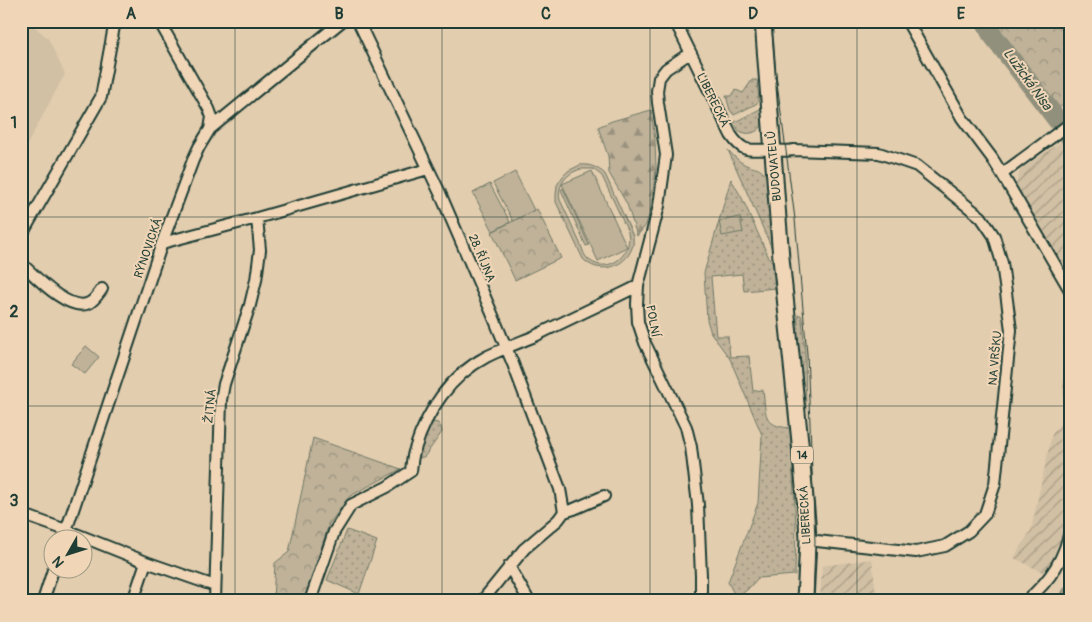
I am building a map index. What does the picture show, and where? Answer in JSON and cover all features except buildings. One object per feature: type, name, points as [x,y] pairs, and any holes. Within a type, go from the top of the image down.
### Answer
[{"type":"main road","name":"BUDOVATELŮ","points":[[763,21],[781,258],[787,311]]},
{"type":"main road","name":"LIBERECKÁ","points":[[787,311],[808,540],[805,601]]},
{"type":"street","points":[[21,236],[51,192],[101,97],[115,21]]},
{"type":"street","points":[[159,21],[209,109],[212,117],[210,129]]},
{"type":"street","name":"RÝNOVICKÁ","points":[[67,530],[162,243],[199,146],[210,129],[342,21]]},
{"type":"street","name":"28. ŘÍJNA","points":[[358,21],[440,193],[506,348],[560,489],[564,512]]},
{"type":"street","name":"LIBERECKÁ","points":[[675,21],[735,142],[743,149],[752,151],[773,150]]},
{"type":"street","points":[[907,21],[962,118],[992,158],[1071,292]]},
{"type":"street","name":"POLNÍ","points":[[690,53],[666,69],[659,78],[658,103],[666,155],[659,206],[638,286],[637,304],[638,322],[644,344],[686,427],[691,447],[698,506],[701,601]]},
{"type":"street","points":[[1002,174],[1070,124]]},
{"type":"street","name":"NA VRŠKU","points":[[773,150],[787,152],[792,150],[879,153],[917,166],[981,217],[994,236],[1002,263],[1011,330],[995,484],[985,514],[979,521],[969,531],[945,546],[916,552],[808,540]]},
{"type":"street","points":[[162,243],[428,169]]},
{"type":"street","name":"ŽITNÁ","points":[[215,601],[221,400],[224,384],[250,305],[256,280],[260,250],[257,218]]},
{"type":"street","points":[[21,263],[61,298],[76,305],[89,303],[102,289]]},
{"type":"street","points":[[310,601],[334,532],[350,505],[387,487],[411,471],[414,450],[424,424],[448,386],[484,358],[638,286]]},
{"type":"street","points":[[448,386],[456,385],[470,375],[482,364],[484,358]]},
{"type":"street","points":[[482,601],[524,549],[558,520],[564,512],[604,496]]},
{"type":"street","points":[[21,514],[55,530]]},
{"type":"street","points":[[1026,601],[1050,577],[1061,558],[1071,526]]},
{"type":"street","points":[[92,544],[215,586]]},
{"type":"street","points":[[133,601],[146,562]]},
{"type":"street","points":[[510,566],[529,601]]},
{"type":"street","points":[[43,601],[50,580]]},
{"type":"shaded area","points":[[21,21],[30,23],[48,38],[65,74],[21,156]]},
{"type":"shaded area","points":[[1064,140],[1071,149],[1071,276],[1016,186],[1020,170]]},
{"type":"shaded area","points":[[1071,337],[1071,526],[1069,534],[1046,574],[1014,558],[1031,530],[1052,434],[1063,420],[1063,339]]},
{"type":"shaded area","points":[[872,559],[877,601],[820,601],[822,566]]},
{"type":"green space","points":[[991,21],[1071,21],[1071,100],[1057,109]]},
{"type":"green space","points":[[752,80],[757,80],[759,101],[734,115],[730,110],[726,96],[731,96],[736,90],[743,93]]},
{"type":"green space","points":[[763,109],[763,120],[758,130],[752,133],[745,133],[739,131],[733,123]]},
{"type":"green space","points":[[651,110],[656,169],[651,208],[646,225],[637,236],[627,204],[609,173],[608,156],[598,127]]},
{"type":"green space","points":[[728,150],[742,163],[760,170],[768,179],[774,253]]},
{"type":"green space","points":[[580,165],[587,165],[605,174],[633,236],[633,245],[624,260],[610,267],[603,268],[589,264],[583,259],[556,202],[557,185],[568,171]],"holes":[[[581,169],[593,169],[602,176],[628,232],[629,241],[622,256],[609,264],[593,263],[586,257],[560,200],[560,189],[567,176]]]},
{"type":"green space","points":[[592,171],[627,247],[598,261],[562,184]]},
{"type":"green space","points":[[515,172],[534,210],[513,221],[493,183]]},
{"type":"green space","points":[[731,179],[742,198],[769,258],[773,262],[776,288],[744,291],[742,274],[711,277],[716,336],[728,336],[730,357],[749,356],[753,391],[763,390],[767,417],[774,424],[790,428],[796,524],[795,575],[758,578],[736,598],[728,582],[758,503],[762,435],[730,359],[711,333],[707,320],[704,273]]},
{"type":"green space","points":[[490,184],[510,222],[493,231],[473,193]]},
{"type":"green space","points":[[563,188],[589,245],[586,246],[561,190]]},
{"type":"green space","points":[[537,209],[561,258],[515,280],[492,232]]},
{"type":"green space","points":[[740,217],[743,232],[722,236],[719,221]]},
{"type":"green space","points":[[798,315],[801,315],[802,319],[805,354],[806,409],[803,407],[797,358]]},
{"type":"green space","points":[[86,346],[99,357],[85,374],[71,364]]},
{"type":"green space","points":[[433,422],[438,423],[442,432],[425,456],[420,458],[419,451],[422,442]]},
{"type":"green space","points":[[313,438],[401,469],[350,496],[329,524],[304,601],[273,601],[275,563],[289,552]]},
{"type":"green space","points":[[347,530],[377,541],[359,594],[327,580]]},
{"type":"waterway","name":"Lužická Nisa","points":[[985,21],[991,33],[1071,138]]},
{"type":"waterway","name":"Lužická Nisa","points":[[1069,601],[1071,595]]},
{"type":"tram line","points":[[771,21],[776,75],[795,219],[807,354],[815,541],[813,601]]}]
